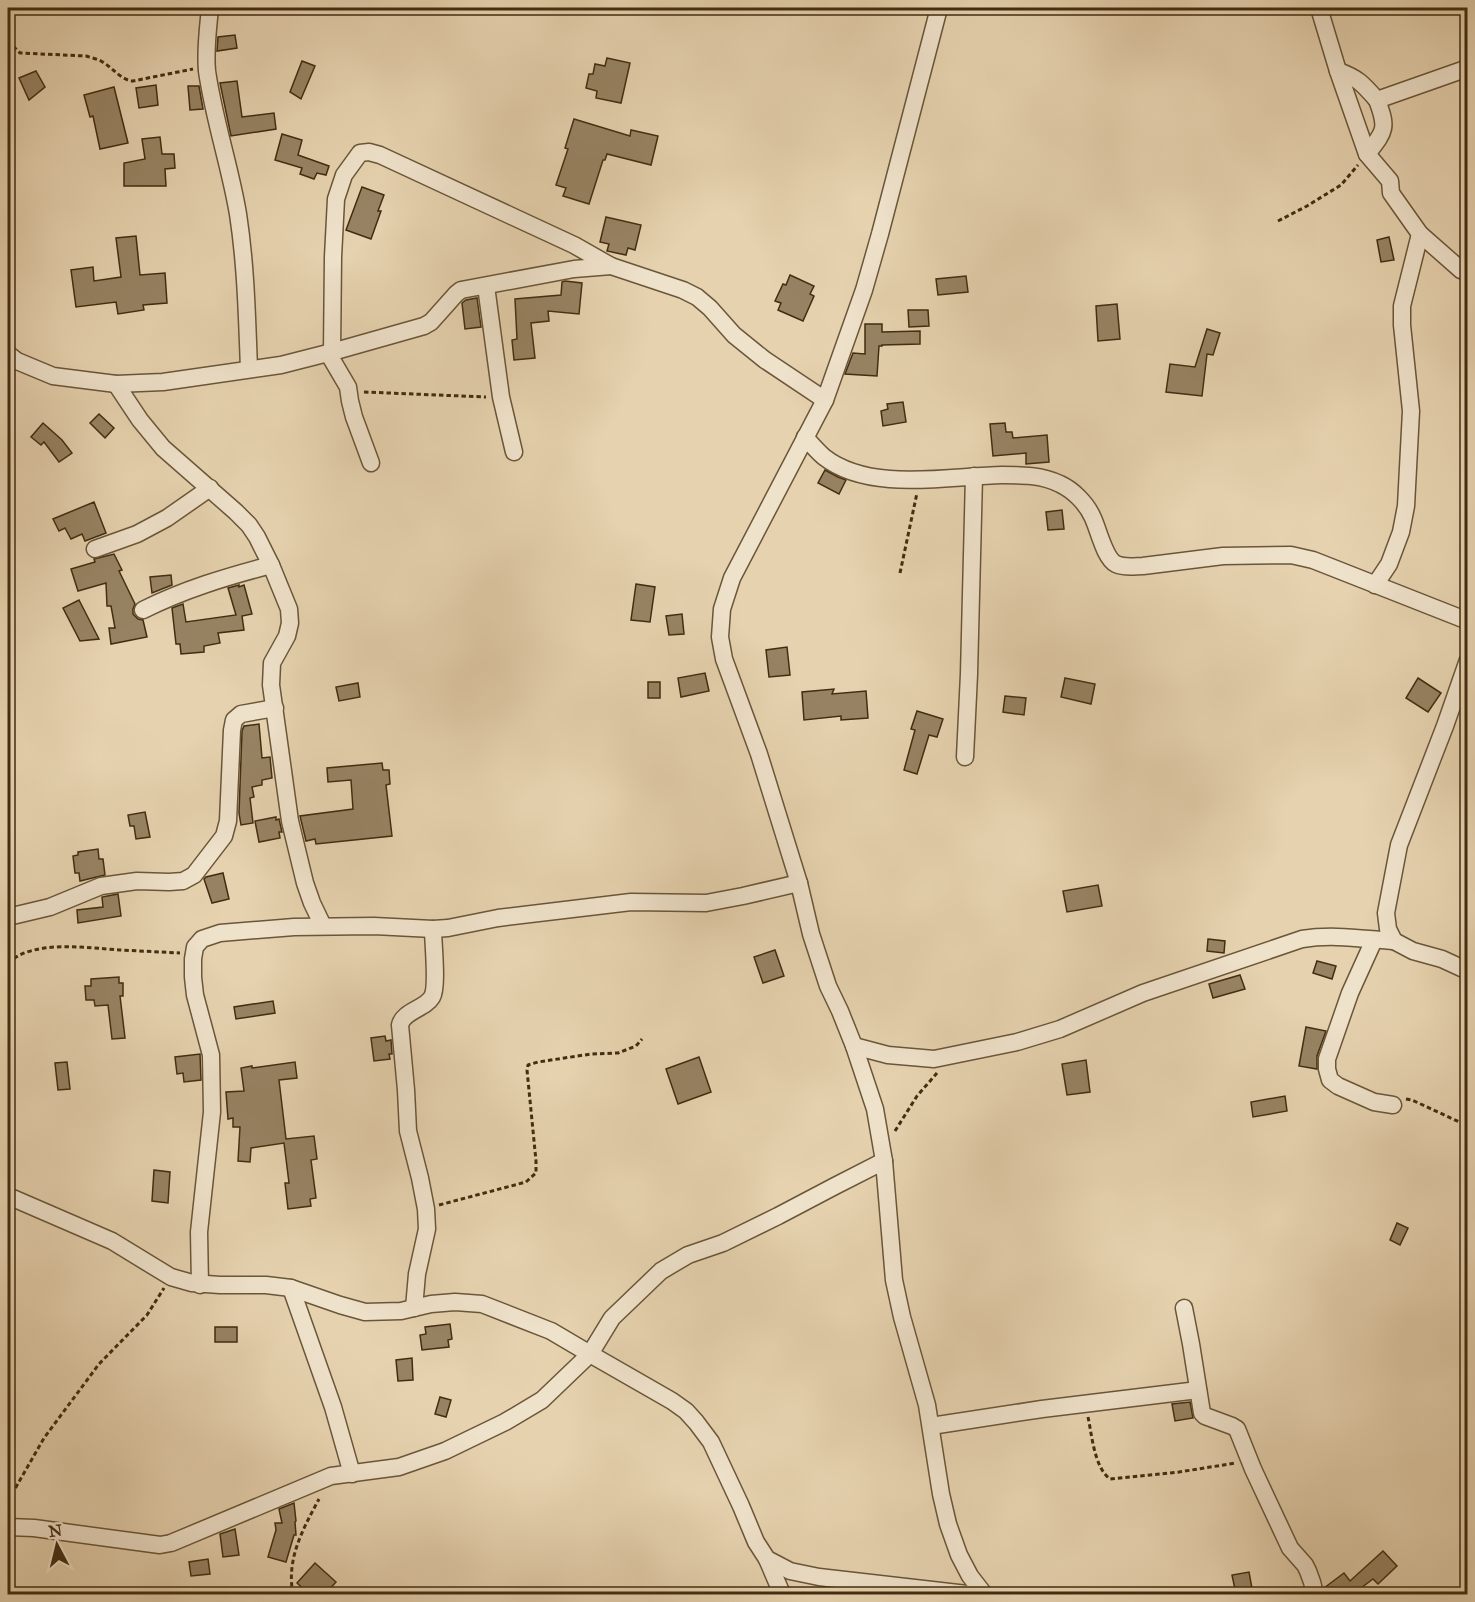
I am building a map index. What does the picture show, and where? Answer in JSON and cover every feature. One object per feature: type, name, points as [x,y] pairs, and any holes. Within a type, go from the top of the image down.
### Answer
[{"type":"street","points":[[210,8],[206,43],[207,66],[238,212],[243,254],[249,369]]},
{"type":"street","points":[[939,8],[864,290],[825,400],[732,578],[722,609],[720,637],[724,659],[759,754],[799,883],[811,934],[828,986],[854,1046],[874,1109],[884,1154],[894,1280],[931,1426],[941,1494],[958,1555],[984,1594]]},
{"type":"street","points":[[1319,8],[1367,154],[1390,182],[1391,193],[1420,234],[1467,273]]},
{"type":"street","points":[[1377,100],[1467,68]]},
{"type":"street","points":[[1338,71],[1354,76],[1377,100],[1384,132],[1367,154]]},
{"type":"street","points":[[371,463],[354,417],[348,387],[330,353],[336,199],[344,176],[360,153],[369,152],[380,155],[574,245],[611,266],[683,290],[697,297],[734,335],[765,360],[825,400]]},
{"type":"street","points":[[1375,585],[1389,564],[1401,532],[1406,506],[1411,411],[1402,306],[1420,234]]},
{"type":"street","points":[[8,354],[16,361],[53,376],[116,384],[163,382],[281,365],[424,326],[431,322],[461,291],[574,268],[611,266]]},
{"type":"street","points":[[486,286],[501,398],[514,452]]},
{"type":"street","points":[[116,384],[140,420],[163,448],[249,525],[271,565],[289,609],[290,623],[287,636],[272,663],[270,674],[290,821],[305,884],[322,926]]},
{"type":"street","points":[[806,437],[825,458],[849,471],[894,480],[1031,475],[1060,483],[1082,501],[1091,514],[1109,558],[1116,564],[1130,567],[1223,556],[1291,555],[1313,560],[1467,623]]},
{"type":"street","points":[[965,757],[974,476]]},
{"type":"street","points":[[95,549],[137,534],[167,518],[210,488]]},
{"type":"street","points":[[143,610],[203,584],[271,565]]},
{"type":"street","points":[[1394,941],[1388,929],[1386,913],[1399,845],[1445,726],[1467,660]]},
{"type":"street","points":[[8,917],[50,907],[101,886],[137,881],[183,881],[194,875],[224,836],[228,821],[234,720],[241,714],[274,708]]},
{"type":"street","points":[[200,1285],[198,1232],[213,1112],[210,1055],[195,995],[193,977],[195,947],[202,939],[220,933],[294,927],[374,926],[433,929],[509,916],[631,902],[705,903],[799,883]]},
{"type":"street","points":[[414,1308],[417,1274],[427,1229],[420,1178],[408,1131],[400,1025],[403,1018],[423,1005],[433,995],[433,929]]},
{"type":"street","points":[[854,1046],[888,1054],[934,1059],[1017,1042],[1059,1029],[1143,993],[1302,939],[1320,936],[1394,941],[1413,951],[1442,959],[1467,971]]},
{"type":"street","points":[[1374,940],[1350,993],[1327,1059],[1327,1069],[1330,1080],[1338,1086],[1374,1102],[1393,1105]]},
{"type":"street","points":[[8,1527],[33,1528],[160,1545],[184,1539],[247,1510],[331,1476],[399,1467],[435,1454],[505,1422],[542,1400],[590,1354],[612,1318],[661,1270],[688,1255],[723,1243],[778,1216],[835,1185],[884,1154]]},
{"type":"street","points":[[8,1196],[111,1241],[171,1277],[200,1285],[266,1285],[291,1288],[365,1312],[400,1311],[431,1304],[455,1302],[482,1304],[551,1331],[672,1401],[696,1422],[711,1442],[782,1594]]},
{"type":"street","points":[[291,1288],[329,1397],[352,1474]]},
{"type":"street","points":[[1184,1308],[1202,1413],[1237,1429],[1290,1548],[1308,1571],[1315,1594]]},
{"type":"street","points":[[931,1426],[1041,1409],[1198,1390]]},
{"type":"street","points":[[767,1559],[790,1571],[819,1577],[967,1594]]},
{"type":"path","points":[[8,41],[20,54],[94,58],[130,81],[207,66]]},
{"type":"path","points":[[1278,221],[1341,185],[1367,154]]},
{"type":"path","points":[[348,387],[363,392],[501,398]]},
{"type":"path","points":[[900,573],[919,480]]},
{"type":"path","points":[[8,963],[22,953],[44,948],[75,947],[194,954]]},
{"type":"path","points":[[8,1026],[9,1036]]},
{"type":"path","points":[[426,1209],[526,1182],[536,1173],[528,1065],[591,1054],[618,1053],[636,1046],[642,1039]]},
{"type":"path","points":[[8,1131],[10,1067]]},
{"type":"path","points":[[884,1154],[917,1096],[937,1073]]},
{"type":"path","points":[[1393,1105],[1412,1100],[1467,1126]]},
{"type":"path","points":[[8,1501],[44,1438],[99,1364],[147,1315],[171,1277]]},
{"type":"path","points":[[1086,1404],[1099,1465],[1110,1479],[1179,1473],[1250,1461]]},
{"type":"path","points":[[293,1594],[291,1565],[300,1534],[331,1476]]},
{"type":"building","points":[[235,35],[237,48],[217,51],[218,37]]},
{"type":"building","points":[[607,58],[630,63],[621,103],[596,98],[597,91],[586,88],[589,74],[593,74],[595,64],[605,66]]},
{"type":"building","points":[[302,61],[315,66],[301,99],[290,92]]},
{"type":"building","points":[[36,71],[45,87],[29,100],[19,78]]},
{"type":"building","points":[[237,81],[242,117],[274,113],[276,129],[231,136],[220,83]]},
{"type":"building","points":[[156,85],[158,105],[139,108],[136,88]]},
{"type":"building","points":[[188,86],[199,86],[203,109],[190,110]]},
{"type":"building","points":[[114,87],[128,143],[100,149],[93,116],[90,117],[84,95]]},
{"type":"building","points":[[574,119],[630,136],[631,130],[658,136],[651,165],[607,154],[589,204],[563,196],[566,188],[556,185],[568,149],[565,148]]},
{"type":"building","points":[[282,134],[302,140],[298,155],[329,166],[326,175],[317,173],[314,179],[300,174],[302,168],[275,160]]},
{"type":"building","points":[[160,137],[162,154],[174,154],[175,168],[165,169],[166,186],[124,186],[124,163],[145,159],[142,139]]},
{"type":"building","points":[[362,187],[384,195],[371,239],[346,230]]},
{"type":"building","points":[[606,217],[641,225],[635,250],[628,248],[626,255],[607,251],[609,244],[600,242]]},
{"type":"building","points":[[136,236],[140,275],[165,273],[167,303],[143,305],[144,310],[118,314],[116,302],[76,307],[71,270],[93,267],[94,281],[121,277],[116,238]]},
{"type":"building","points":[[1389,237],[1394,260],[1381,262],[1377,240]]},
{"type":"building","points":[[790,275],[814,286],[810,294],[814,296],[803,321],[778,310],[781,303],[775,301]]},
{"type":"building","points":[[966,276],[968,292],[938,295],[936,279]]},
{"type":"building","points":[[562,282],[582,283],[579,314],[548,311],[549,321],[531,323],[535,358],[514,360],[512,340],[517,339],[515,299],[561,295]]},
{"type":"building","points":[[477,298],[481,327],[465,329],[462,303]]},
{"type":"building","points":[[1117,304],[1120,339],[1098,341],[1096,306]]},
{"type":"building","points":[[908,310],[928,310],[929,326],[909,327]]},
{"type":"building","points":[[865,324],[882,324],[882,332],[920,331],[920,344],[879,346],[877,376],[845,374],[853,353],[865,354]]},
{"type":"building","points":[[1207,329],[1220,333],[1213,355],[1207,354],[1202,396],[1166,392],[1170,364],[1195,367]]},
{"type":"building","points":[[903,402],[906,422],[883,426],[881,411],[888,409],[887,404]]},
{"type":"building","points":[[99,414],[114,428],[105,438],[90,423]]},
{"type":"building","points":[[43,423],[62,440],[72,453],[59,462],[44,442],[41,445],[31,437]]},
{"type":"building","points":[[1005,423],[1006,432],[1012,432],[1013,438],[1047,435],[1049,462],[1026,464],[1026,453],[993,456],[990,424]]},
{"type":"building","points":[[825,470],[846,480],[839,494],[818,483]]},
{"type":"building","points":[[94,502],[106,533],[85,541],[82,534],[71,539],[65,528],[59,531],[53,519]]},
{"type":"building","points":[[1062,510],[1064,529],[1048,530],[1046,512]]},
{"type":"building","points":[[114,554],[122,570],[119,571],[135,604],[133,614],[143,620],[147,637],[111,644],[109,628],[115,628],[111,606],[107,606],[106,583],[78,591],[71,569],[95,562],[94,559]]},
{"type":"building","points":[[171,575],[172,585],[152,593],[150,577]]},
{"type":"building","points":[[636,584],[655,587],[650,622],[631,620]]},
{"type":"building","points":[[239,585],[239,587],[244,585],[252,614],[242,616],[244,630],[218,633],[220,643],[204,646],[204,652],[181,654],[180,644],[176,644],[172,608],[183,604],[186,622],[236,615],[228,588]]},
{"type":"building","points":[[79,600],[99,639],[80,641],[63,608]]},
{"type":"building","points":[[682,614],[684,634],[669,635],[666,616]]},
{"type":"building","points":[[787,647],[790,675],[769,677],[766,650]]},
{"type":"building","points":[[705,673],[709,691],[681,697],[678,678]]},
{"type":"building","points":[[1065,678],[1095,684],[1091,704],[1061,697]]},
{"type":"building","points":[[1418,678],[1441,693],[1428,712],[1406,698]]},
{"type":"building","points":[[648,682],[660,682],[660,698],[648,698]]},
{"type":"building","points":[[358,683],[360,697],[339,701],[336,687]]},
{"type":"building","points":[[834,689],[832,694],[866,691],[868,718],[841,720],[841,716],[804,720],[802,692]]},
{"type":"building","points":[[1005,696],[1026,698],[1024,715],[1003,712]]},
{"type":"building","points":[[917,711],[943,719],[937,737],[929,735],[917,774],[904,770],[915,730],[911,729]]},
{"type":"building","points":[[259,724],[262,758],[270,757],[272,778],[262,780],[262,785],[252,787],[254,797],[250,798],[253,823],[241,825],[239,813],[242,731],[244,726]]},
{"type":"building","points":[[382,763],[383,770],[389,770],[390,784],[386,785],[392,836],[316,844],[315,839],[306,841],[300,816],[353,809],[351,780],[328,782],[327,768]]},
{"type":"building","points":[[145,812],[150,837],[136,839],[134,826],[130,826],[128,815]]},
{"type":"building","points":[[276,817],[276,820],[279,819],[282,832],[279,832],[280,838],[259,842],[255,821]]},
{"type":"building","points":[[98,849],[99,859],[103,859],[105,875],[80,881],[79,873],[75,873],[73,856],[78,855],[78,852]]},
{"type":"building","points":[[223,873],[229,899],[212,903],[204,879]]},
{"type":"building","points":[[1098,885],[1102,906],[1067,912],[1063,891]]},
{"type":"building","points":[[118,894],[121,916],[78,923],[77,910],[103,907],[102,897]]},
{"type":"building","points":[[1208,939],[1225,941],[1224,953],[1207,951]]},
{"type":"building","points":[[775,950],[784,976],[763,983],[754,957]]},
{"type":"building","points":[[1317,961],[1336,966],[1332,979],[1313,973]]},
{"type":"building","points":[[1240,975],[1245,989],[1213,998],[1209,984]]},
{"type":"building","points":[[119,977],[119,983],[123,983],[123,996],[120,996],[125,1038],[112,1039],[108,1005],[95,1006],[94,1000],[86,1000],[85,986],[91,986],[91,979]]},
{"type":"building","points":[[273,1001],[275,1013],[236,1019],[234,1007]]},
{"type":"building","points":[[1306,1027],[1326,1031],[1317,1056],[1317,1069],[1299,1066]]},
{"type":"building","points":[[385,1036],[386,1041],[391,1040],[390,1059],[374,1061],[371,1038]]},
{"type":"building","points":[[200,1054],[201,1080],[184,1082],[183,1073],[177,1074],[175,1057]]},
{"type":"building","points":[[699,1057],[711,1092],[678,1104],[666,1069]]},
{"type":"building","points":[[1086,1060],[1090,1092],[1067,1095],[1062,1064]]},
{"type":"building","points":[[67,1062],[70,1089],[58,1090],[55,1063]]},
{"type":"building","points":[[295,1062],[297,1078],[279,1080],[286,1139],[314,1136],[317,1159],[311,1160],[316,1198],[310,1199],[311,1206],[288,1209],[285,1183],[289,1183],[284,1143],[251,1148],[250,1162],[238,1161],[240,1127],[233,1127],[233,1118],[228,1119],[226,1092],[244,1091],[241,1068]]},
{"type":"building","points":[[1285,1096],[1287,1111],[1253,1117],[1251,1102]]},
{"type":"building","points":[[154,1170],[170,1172],[168,1203],[152,1201]]},
{"type":"building","points":[[1397,1223],[1408,1228],[1400,1245],[1390,1240]]},
{"type":"building","points":[[450,1324],[452,1339],[448,1340],[449,1347],[422,1350],[420,1335],[426,1334],[425,1327]]},
{"type":"building","points":[[215,1327],[237,1327],[237,1342],[215,1342]]},
{"type":"building","points":[[412,1358],[413,1380],[398,1381],[396,1360]]},
{"type":"building","points":[[440,1397],[451,1400],[446,1417],[435,1414]]},
{"type":"building","points":[[1190,1402],[1193,1418],[1175,1421],[1172,1404]]},
{"type":"building","points":[[294,1503],[296,1535],[294,1535],[286,1562],[268,1557],[276,1530],[275,1523],[282,1523],[279,1509]]},
{"type":"building","points":[[235,1529],[239,1555],[223,1557],[220,1534]]},
{"type":"building","points":[[1383,1551],[1397,1566],[1378,1584],[1373,1579],[1357,1591],[1360,1594],[1325,1594],[1324,1588],[1344,1573],[1350,1581]]},
{"type":"building","points":[[208,1559],[210,1574],[191,1576],[189,1562]]},
{"type":"building","points":[[315,1563],[336,1582],[325,1594],[309,1594],[297,1583]]},
{"type":"building","points":[[1249,1572],[1253,1594],[1236,1594],[1232,1575]]}]
